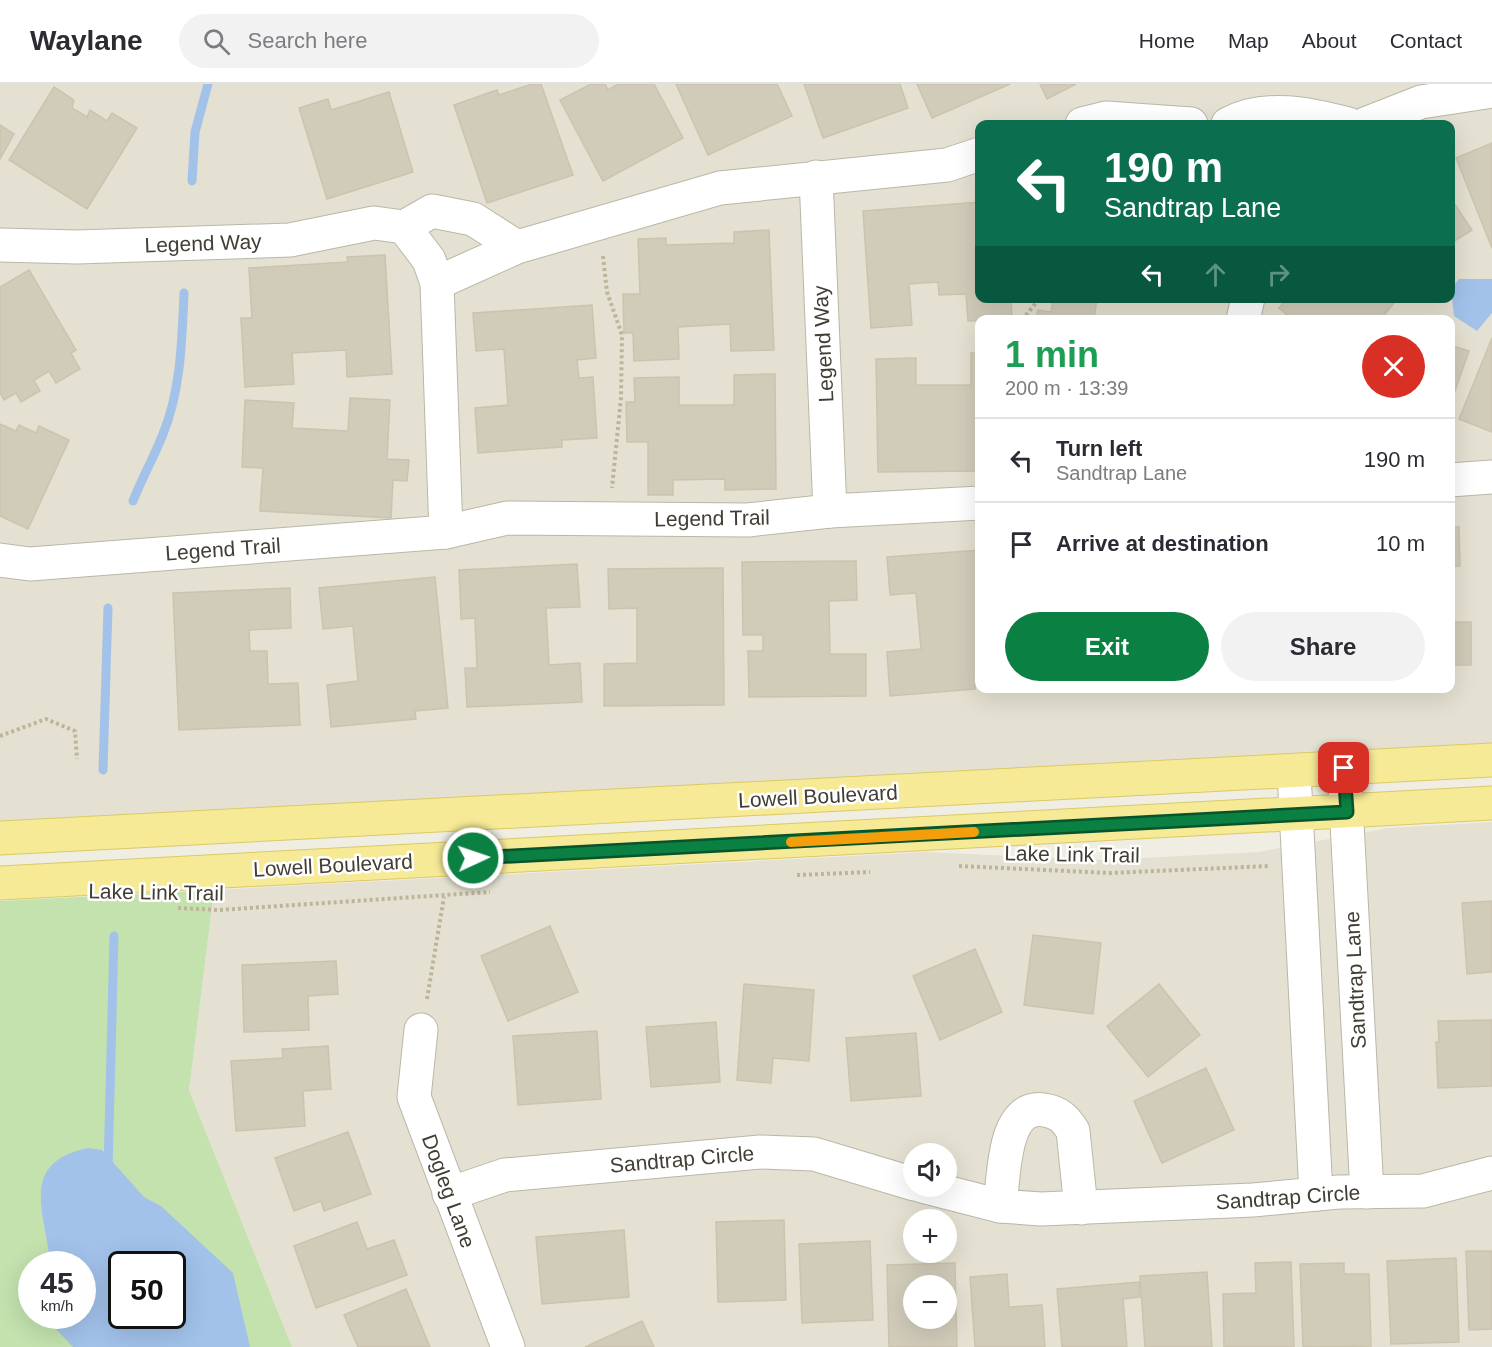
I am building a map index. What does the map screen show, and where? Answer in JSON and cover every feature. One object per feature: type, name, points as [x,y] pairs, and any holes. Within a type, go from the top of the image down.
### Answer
[{"type":"main road","name":"Lowell Boulevard","points":[[0,838],[1492,760]]},
{"type":"main road","name":"Lowell Boulevard","points":[[0,883],[1492,803]]},
{"type":"street","points":[[1375,120],[1421,102],[1492,91]]},
{"type":"street","points":[[1236,120],[1274,112],[1332,120]]},
{"type":"street","points":[[1098,120],[1106,118],[1134,120]]},
{"type":"street","points":[[437,283],[517,247],[720,188],[947,165],[975,156]]},
{"type":"street","name":"Legend Way","points":[[816,177],[830,512]]},
{"type":"street","points":[[446,532],[437,283],[429,260],[404,227],[432,211],[473,219],[517,247]]},
{"type":"street","name":"Legend Way","points":[[0,245],[77,247],[290,240],[374,224],[404,227]]},
{"type":"street","points":[[1455,480],[1492,477]]},
{"type":"street","name":"Legend Trail","points":[[0,560],[30,564],[446,532],[507,518],[748,520],[830,512],[975,503]]},
{"type":"street","name":"Sandtrap Lane","points":[[1344,768],[1367,1192]]},
{"type":"street","points":[[1294,772],[1316,1194]]},
{"type":"street","name":"Dogleg Lane","points":[[421,1030],[414,1097],[508,1347]]},
{"type":"street","points":[[1000,1206],[1010,1133],[1018,1119],[1039,1109],[1055,1112],[1066,1120],[1073,1131],[1081,1208]]},
{"type":"street","name":"Sandtrap Circle","points":[[449,1194],[505,1175],[760,1152],[814,1154],[903,1181]]},
{"type":"street","name":"Sandtrap Circle","points":[[957,1195],[1000,1206],[1041,1209],[1081,1208],[1316,1194],[1423,1191],[1492,1173]]},
{"type":"path","points":[[599,224],[607,292],[622,335],[621,398],[609,519]]},
{"type":"path","points":[[1026,315],[1036,303]]},
{"type":"path","points":[[0,736],[46,719],[75,731],[78,759]]},
{"type":"path","name":"Lake Link Trail","points":[[947,866],[1110,873],[1261,864],[1273,866]]},
{"type":"path","points":[[786,875],[818,876],[874,871]]},
{"type":"path","name":"Lake Link Trail","points":[[172,908],[219,910],[444,897],[502,891]]},
{"type":"path","points":[[421,1030],[433,973],[444,897]]},
{"type":"shaded area","points":[[0,84],[1492,84],[1492,744],[1331,759],[1166,760],[0,823]]},
{"type":"shaded area","points":[[1492,822],[1492,1347],[292,1347],[189,1090],[214,890],[927,852],[1103,860],[1258,852],[1389,828]]},
{"type":"green space","points":[[214,890],[189,1090],[292,1347],[0,1347],[0,901]]},
{"type":"water","points":[[1459,279],[1492,279],[1492,313],[1477,331],[1454,315],[1455,284]]},
{"type":"water","points":[[88,1148],[102,1150],[144,1197],[161,1206],[233,1273],[250,1347],[73,1347],[56,1329],[96,1329],[96,1251],[49,1251],[41,1194],[44,1179],[51,1166],[66,1155]]},
{"type":"building","points":[[532,84],[541,84],[573,175],[487,203],[454,105],[497,90],[499,95]]},
{"type":"building","points":[[591,84],[605,84],[608,90],[618,84],[654,84],[683,138],[603,181],[560,100]]},
{"type":"building","points":[[676,84],[777,84],[792,116],[708,155]]},
{"type":"building","points":[[804,84],[900,84],[908,108],[823,138]]},
{"type":"building","points":[[917,84],[1010,84],[932,118]]},
{"type":"building","points":[[1040,84],[1076,84],[1047,99]]},
{"type":"building","points":[[54,87],[74,100],[72,108],[87,117],[90,110],[107,121],[112,113],[137,128],[87,209],[9,160]]},
{"type":"building","points":[[389,92],[413,172],[327,199],[299,108],[328,99],[331,110]]},
{"type":"building","points":[[0,125],[14,134],[0,159]]},
{"type":"building","points":[[1492,143],[1492,248],[1456,158]]},
{"type":"building","points":[[975,202],[975,303],[1011,303],[1012,315],[975,315],[975,321],[968,321],[966,294],[939,295],[938,282],[909,284],[912,325],[871,328],[863,211]]},
{"type":"building","points":[[1455,204],[1472,230],[1455,241]]},
{"type":"building","points":[[769,230],[774,350],[731,351],[730,324],[678,327],[679,359],[634,361],[633,333],[624,333],[623,294],[640,294],[638,239],[666,238],[666,245],[734,243],[734,232]]},
{"type":"building","points":[[385,255],[392,374],[347,377],[346,350],[292,353],[294,384],[245,387],[241,318],[252,318],[249,268],[348,262],[347,257]]},
{"type":"building","points":[[29,270],[76,350],[71,353],[80,369],[56,383],[49,371],[34,380],[40,391],[21,402],[16,393],[4,400],[0,393],[0,287]]},
{"type":"building","points":[[1052,303],[1096,303],[1095,315],[1037,315],[1038,310],[1051,312]]},
{"type":"building","points":[[1283,303],[1394,303],[1384,315],[1287,315],[1279,308]]},
{"type":"building","points":[[592,305],[596,358],[577,360],[579,378],[593,377],[597,438],[562,440],[562,447],[478,453],[475,408],[508,405],[504,349],[476,351],[473,313]]},
{"type":"building","points":[[1492,338],[1492,432],[1459,419]]},
{"type":"building","points":[[1455,347],[1469,351],[1455,391]]},
{"type":"building","points":[[971,353],[975,353],[975,471],[878,472],[876,359],[916,358],[916,385],[971,385]]},
{"type":"building","points":[[775,374],[776,489],[725,490],[725,479],[673,480],[673,495],[648,495],[648,442],[627,442],[626,402],[635,402],[634,378],[679,377],[679,405],[734,405],[734,375]]},
{"type":"building","points":[[350,398],[390,400],[387,459],[409,460],[407,481],[393,480],[391,518],[260,511],[263,468],[242,467],[245,400],[294,403],[292,428],[348,431]]},
{"type":"building","points":[[0,424],[16,431],[19,425],[36,433],[39,426],[69,440],[28,529],[0,516]]},
{"type":"building","points":[[1455,527],[1459,527],[1460,566],[1455,566]]},
{"type":"building","points":[[975,550],[975,689],[890,696],[887,652],[921,649],[916,593],[890,595],[887,557]]},
{"type":"building","points":[[856,561],[857,600],[829,601],[830,654],[866,654],[866,696],[749,697],[748,651],[763,651],[763,635],[743,635],[742,562]]},
{"type":"building","points":[[577,564],[580,607],[546,608],[549,665],[580,663],[582,702],[467,707],[465,668],[477,668],[475,618],[461,619],[459,570]]},
{"type":"building","points":[[723,568],[724,705],[604,706],[604,664],[637,663],[637,608],[609,609],[608,569]]},
{"type":"building","points":[[435,577],[448,708],[415,711],[416,719],[331,727],[327,685],[358,681],[353,626],[323,629],[319,588]]},
{"type":"building","points":[[290,588],[291,628],[249,630],[250,651],[267,651],[268,684],[298,683],[300,725],[179,730],[173,593]]},
{"type":"building","points":[[1455,622],[1471,622],[1471,665],[1455,665]]},
{"type":"building","points":[[1492,901],[1492,972],[1467,974],[1462,903]]},
{"type":"building","points":[[550,926],[578,992],[508,1021],[481,956]]},
{"type":"building","points":[[1033,935],[1101,943],[1093,1014],[1024,1005]]},
{"type":"building","points":[[975,949],[1002,1012],[940,1040],[913,976]]},
{"type":"building","points":[[336,961],[338,994],[308,996],[309,1030],[244,1032],[242,965]]},
{"type":"building","points":[[744,984],[814,990],[809,1061],[773,1058],[771,1083],[737,1080]]},
{"type":"building","points":[[1159,984],[1200,1035],[1148,1077],[1107,1026]]},
{"type":"building","points":[[1492,1020],[1492,1086],[1438,1088],[1436,1042],[1439,1042],[1438,1021]]},
{"type":"building","points":[[716,1022],[720,1082],[651,1087],[646,1027]]},
{"type":"building","points":[[597,1031],[601,1099],[518,1105],[513,1036]]},
{"type":"building","points":[[916,1033],[921,1096],[851,1101],[846,1038]]},
{"type":"building","points":[[328,1046],[331,1089],[303,1091],[305,1126],[236,1131],[231,1061],[283,1058],[282,1049]]},
{"type":"building","points":[[1206,1068],[1234,1130],[1162,1163],[1134,1101]]},
{"type":"building","points":[[348,1132],[371,1194],[324,1211],[321,1201],[294,1211],[275,1158]]},
{"type":"building","points":[[784,1220],[786,1300],[718,1302],[716,1222]]},
{"type":"building","points":[[357,1222],[367,1249],[394,1240],[407,1275],[316,1308],[294,1246]]},
{"type":"building","points":[[624,1230],[629,1297],[542,1304],[536,1237]]},
{"type":"building","points":[[870,1241],[873,1320],[802,1323],[799,1244]]},
{"type":"building","points":[[1466,1251],[1492,1251],[1492,1329],[1469,1330]]},
{"type":"building","points":[[1456,1258],[1459,1342],[1391,1344],[1387,1261]]},
{"type":"building","points":[[1291,1262],[1294,1347],[1224,1347],[1223,1294],[1256,1293],[1255,1263]]},
{"type":"building","points":[[955,1263],[955,1275],[903,1275],[903,1329],[957,1329],[957,1347],[889,1347],[887,1265]]},
{"type":"building","points":[[1344,1263],[1344,1274],[1369,1274],[1371,1346],[1303,1347],[1300,1264]]},
{"type":"building","points":[[1207,1272],[1212,1347],[1145,1347],[1140,1276]]},
{"type":"building","points":[[1007,1274],[1009,1307],[1042,1305],[1045,1347],[975,1347],[970,1277]]},
{"type":"building","points":[[1139,1282],[1140,1297],[1123,1299],[1127,1347],[1062,1347],[1057,1289]]},
{"type":"building","points":[[406,1289],[430,1347],[358,1347],[344,1315]]},
{"type":"building","points":[[642,1321],[654,1347],[585,1347]]},
{"type":"waterway","points":[[192,181],[195,132],[208,84]]},
{"type":"waterway","points":[[133,501],[163,434],[174,400],[180,364],[184,293]]},
{"type":"waterway","points":[[103,770],[108,608]]},
{"type":"waterway","points":[[108,1170],[114,936]]},
{"type":"slow traffic","points":[[791,842],[974,832]]},
{"type":"route","points":[[473,858],[1347,812],[1344,768]]}]
